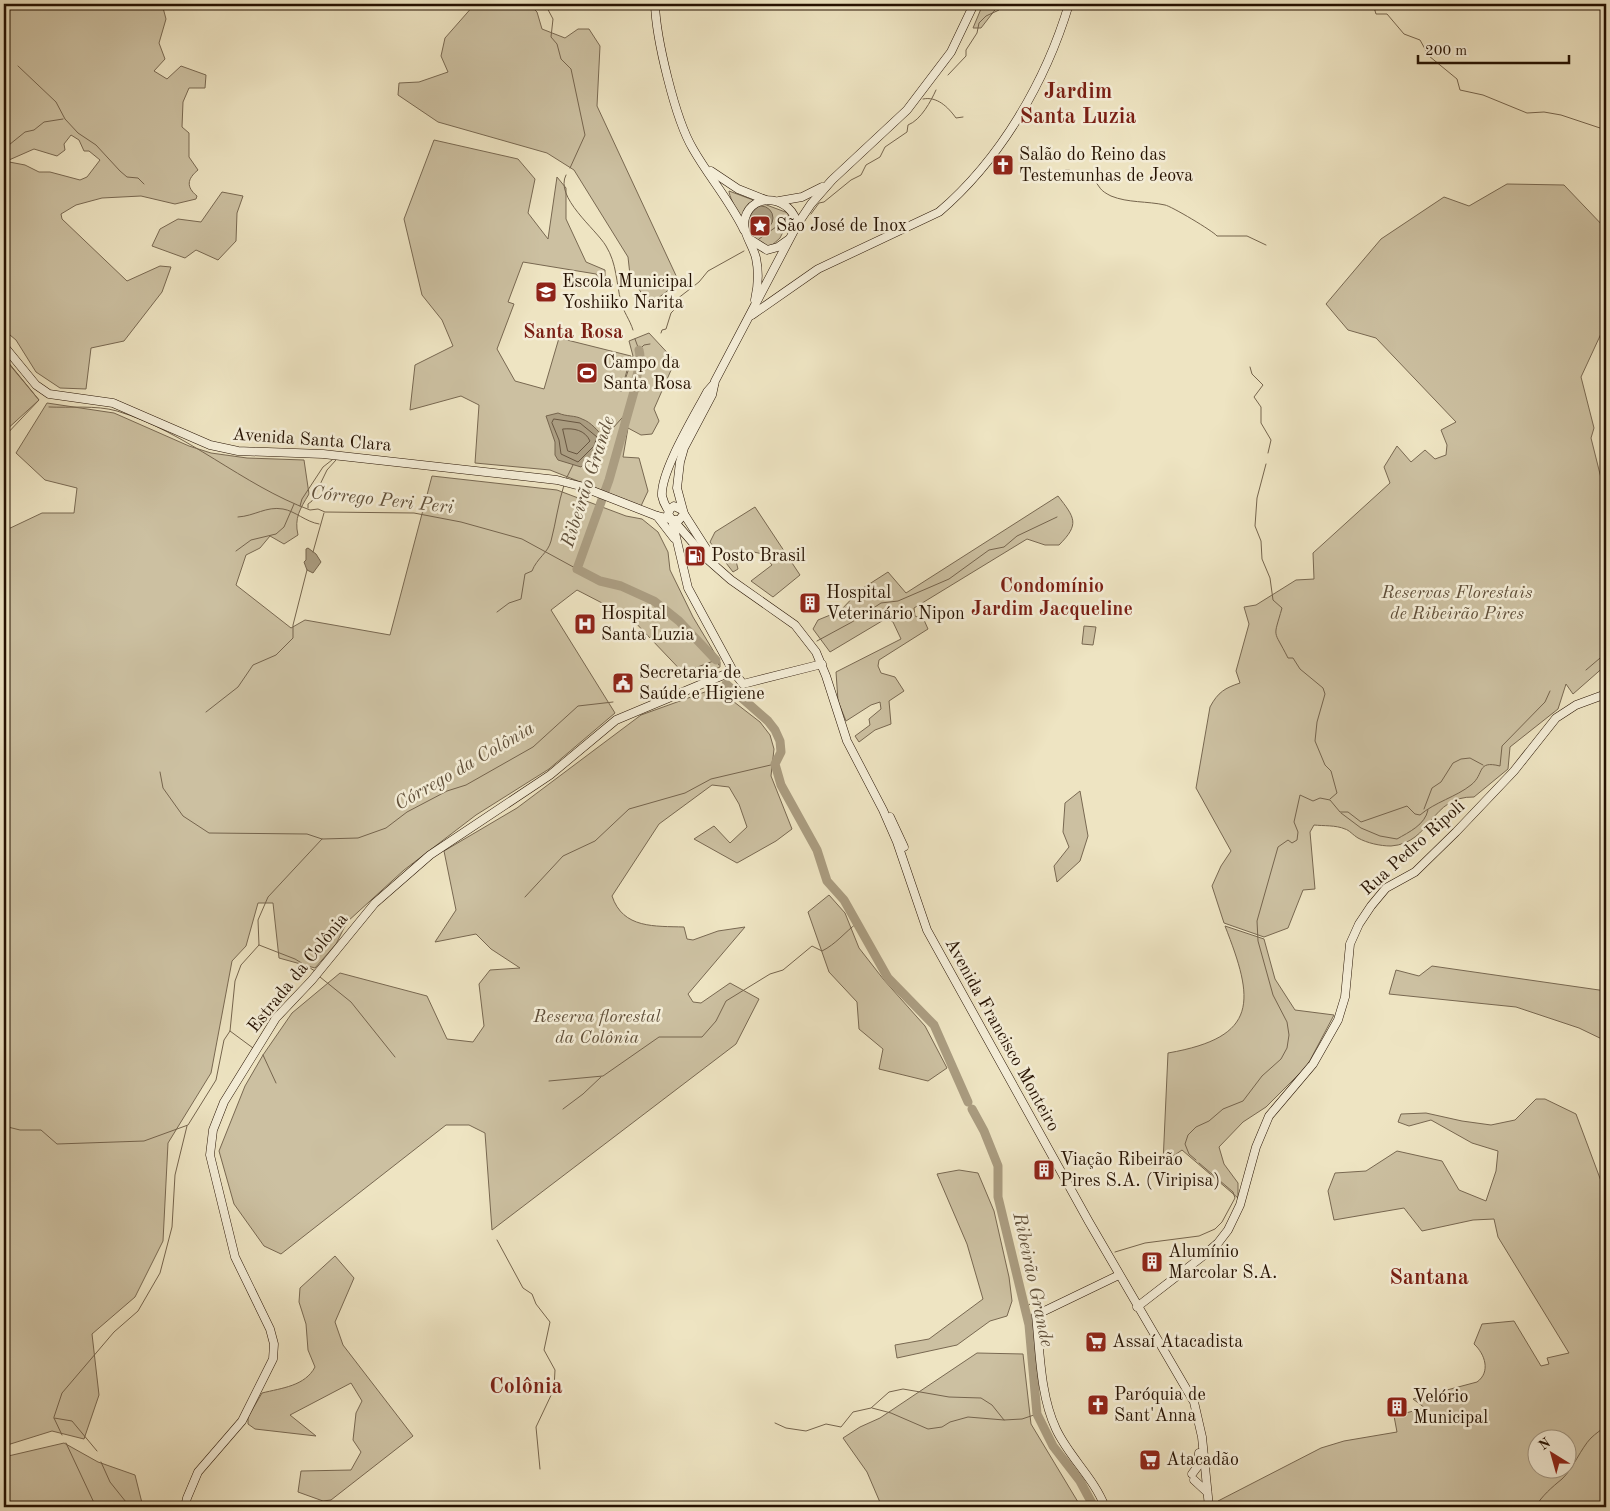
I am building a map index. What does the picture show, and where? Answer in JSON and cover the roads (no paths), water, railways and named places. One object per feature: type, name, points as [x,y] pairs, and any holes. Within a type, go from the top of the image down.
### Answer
[{"type":"street","points":[[655,4],[657,34],[677,107],[688,138],[702,163],[732,206],[751,240],[758,271],[757,291],[751,314]]},
{"type":"street","points":[[822,664],[743,684],[733,671],[688,588],[671,517],[662,497],[671,463],[797,225],[811,204],[832,180],[907,110],[951,52],[974,4]]},
{"type":"street","points":[[751,314],[818,269],[939,212],[952,201],[1003,141],[1031,98],[1045,70],[1070,4]]},
{"type":"street","points":[[702,163],[727,183],[766,200],[779,201],[810,195],[832,180]]},
{"type":"street","points":[[744,230],[748,212],[766,200]]},
{"type":"street","points":[[779,201],[790,208],[797,225]]},
{"type":"street","points":[[751,240],[767,250],[778,247],[789,240]]},
{"type":"street","points":[[763,291],[768,297],[775,299]]},
{"type":"street","name":"Avenida Santa Clara","points":[[4,346],[36,385],[49,394],[113,403],[199,441],[218,447],[238,451],[323,454],[401,461],[566,482],[657,516],[671,517]]},
{"type":"street","points":[[714,384],[712,395],[684,448],[680,462],[677,488],[683,512],[717,568]]},
{"type":"street","points":[[671,517],[674,506],[683,512]]},
{"type":"street","name":"Avenida Santa Clara","points":[[644,511],[671,517]]},
{"type":"street","points":[[671,517],[679,520],[683,512]]},
{"type":"street","points":[[657,516],[677,542]]},
{"type":"street","name":"Avenida Francisco Monteiro","points":[[671,517],[695,546],[717,568],[795,625],[806,637],[822,664],[844,734],[883,810],[889,816],[903,843],[916,899],[925,926],[1137,1307],[1194,1402],[1202,1437],[1209,1507]]},
{"type":"street","name":"Estrada da Colônia","points":[[185,1507],[198,1472],[242,1421],[273,1360],[274,1344],[270,1329],[235,1257],[210,1155],[213,1130],[224,1102],[276,1018],[312,980],[375,903],[430,855],[550,775],[616,720],[733,671]]},
{"type":"street","name":"Rua Pedro Ripoli","points":[[1137,1307],[1203,1256],[1218,1243],[1228,1230],[1240,1205],[1256,1147],[1268,1116],[1314,1064],[1338,1020],[1345,997],[1350,944],[1359,924],[1371,906],[1386,888],[1415,872],[1475,812],[1514,771],[1556,718],[1576,704],[1606,694]]},
{"type":"street","points":[[1105,1507],[1094,1484],[1056,1430],[1049,1412],[1036,1315],[1119,1275]]},
{"type":"street","points":[[1202,1437],[1199,1442],[1198,1466],[1193,1477],[1208,1492]]},
{"type":"water","points":[[761,206],[769,210],[773,218],[769,226],[761,230],[753,226],[749,218],[753,210]]},
{"type":"water","points":[[558,413],[585,420],[604,438],[598,450],[581,467],[558,460],[555,455],[555,442],[546,416]]},
{"type":"water","points":[[308,548],[316,554],[321,562],[313,573],[307,570],[304,562],[306,560],[306,549]]},
{"type":"waterway","name":"Ribeirão Grande","points":[[545,4],[553,19],[551,37],[557,44],[561,59],[571,69],[585,135],[570,168]]},
{"type":"waterway","points":[[948,75],[966,56],[966,50],[977,33],[979,23],[986,16],[999,10],[1003,4]]},
{"type":"waterway","points":[[1373,4],[1376,14],[1387,14],[1404,34],[1420,40],[1429,56],[1457,79],[1460,90],[1483,95],[1527,113],[1544,112],[1561,115],[1606,130]]},
{"type":"waterway","points":[[18,66],[56,102],[65,119],[78,133],[96,145],[127,177],[138,178],[144,184]]},
{"type":"waterway","points":[[811,214],[819,203],[824,202],[851,180],[861,175],[866,165],[880,157],[885,147],[907,132],[908,125],[921,115],[936,90]]},
{"type":"waterway","points":[[923,99],[933,99],[946,106],[956,118],[963,117]]},
{"type":"waterway","points":[[4,149],[25,132],[34,130],[44,122],[63,119]]},
{"type":"waterway","points":[[1066,170],[1089,176],[1102,190],[1111,196],[1124,200],[1169,206],[1217,236],[1247,236],[1266,245]]},
{"type":"waterway","name":"Ribeirão Grande","points":[[566,175],[564,184],[571,203],[601,239],[610,253],[619,295],[633,330]]},
{"type":"waterway","name":"Ribeirão Grande","points":[[759,239],[790,217]]},
{"type":"waterway","points":[[661,333],[662,330],[666,329],[671,313],[677,307],[677,299],[699,282],[708,271],[744,251]]},
{"type":"waterway","name":"Ribeirão Grande","points":[[635,339],[639,350],[644,345],[650,344]]},
{"type":"waterway","name":"Ribeirão Grande","points":[[639,350],[640,360],[635,388],[609,480],[577,569],[600,581],[621,586],[654,601],[679,621],[716,660]]},
{"type":"waterway","name":"Córrego Peri Peri","points":[[4,358],[39,400],[4,437]]},
{"type":"waterway","points":[[1250,367],[1252,374],[1263,385],[1254,397],[1261,407],[1261,423],[1271,440],[1268,453]]},
{"type":"waterway","name":"Córrego Peri Peri","points":[[49,407],[109,409],[143,420],[191,445],[261,487],[310,510],[318,509],[325,512],[414,513],[461,522],[522,539],[577,569]]},
{"type":"waterway","name":"Ribeirão Grande","points":[[604,438],[630,409]]},
{"type":"waterway","points":[[300,506],[302,499],[323,467],[332,460]]},
{"type":"waterway","points":[[308,508],[308,504],[312,501],[327,470],[336,460]]},
{"type":"waterway","points":[[1266,464],[1257,498],[1255,526],[1261,541],[1262,559],[1270,578],[1273,600],[1282,608],[1276,630],[1277,637],[1288,658],[1293,658],[1300,669],[1323,688],[1325,694],[1317,722],[1315,741],[1325,765],[1331,771],[1337,793],[1330,799]]},
{"type":"waterway","points":[[566,479],[573,465]]},
{"type":"waterway","points":[[497,612],[509,603],[521,599],[525,574],[532,571],[550,545],[564,485]]},
{"type":"waterway","name":"Córrego Peri Peri","points":[[236,551],[251,540],[276,534],[284,527],[294,504]]},
{"type":"waterway","name":"Córrego Peri Peri","points":[[238,517],[277,508],[287,510],[319,524]]},
{"type":"waterway","points":[[313,552],[324,513]]},
{"type":"waterway","points":[[817,641],[852,622],[881,603],[898,601],[949,579],[989,550],[1004,547],[1017,536],[1057,517]]},
{"type":"waterway","points":[[206,712],[238,687],[253,665],[276,655],[293,638],[293,625],[307,570]]},
{"type":"waterway","points":[[1586,670],[1606,653]]},
{"type":"waterway","name":"Córrego da Colônia","points":[[682,673],[716,660],[719,665]]},
{"type":"waterway","name":"Ribeirão Grande","points":[[726,684],[768,721],[775,730],[780,741],[781,752],[775,764],[781,785],[817,850],[827,881],[844,900],[888,978],[934,1025],[968,1102]]},
{"type":"waterway","points":[[1196,1160],[1189,1154],[1185,1144],[1188,1135],[1196,1127],[1209,1121],[1223,1109],[1243,1101],[1262,1076],[1281,1059],[1287,1048],[1289,1035],[1287,1022],[1273,995],[1258,941],[1257,921],[1278,847],[1288,840],[1292,843],[1297,840],[1298,832],[1294,822],[1300,795],[1313,801],[1320,798],[1330,800],[1340,812],[1348,812],[1361,822],[1407,806],[1415,814],[1420,815],[1471,785],[1484,766],[1500,766],[1502,746],[1545,702],[1550,691]]},
{"type":"waterway","name":"Córrego da Colônia","points":[[160,772],[163,788],[183,816],[209,833],[307,834],[322,839],[358,838],[386,828],[407,812],[447,791],[466,785],[533,747],[578,706],[613,702]]},
{"type":"waterway","points":[[1424,809],[1432,788],[1441,782],[1453,763],[1461,759],[1470,758],[1483,765]]},
{"type":"waterway","points":[[525,897],[563,856],[595,841],[629,809],[685,793],[711,779],[775,764]]},
{"type":"waterway","points":[[1341,813],[1361,828],[1380,836],[1397,839],[1420,824],[1428,810]]},
{"type":"waterway","name":"Córrego da Colônia","points":[[4,1126],[20,1130],[41,1130],[57,1144],[144,1141],[188,1125],[216,1080],[224,1040],[230,1031],[235,981],[241,965],[259,945],[258,920],[268,897],[322,839]]},
{"type":"waterway","points":[[549,1081],[603,1076],[659,1037],[702,1037],[716,1021],[726,1001],[770,974],[783,970],[812,946],[822,951],[836,942],[857,923]]},
{"type":"waterway","points":[[259,945],[295,959],[315,971]]},
{"type":"waterway","points":[[320,977],[351,1002],[395,1057]]},
{"type":"waterway","points":[[230,1031],[253,1048]]},
{"type":"waterway","points":[[263,1055],[276,1083]]},
{"type":"waterway","points":[[563,1109],[601,1077]]},
{"type":"waterway","name":"Ribeirão Grande","points":[[972,1109],[984,1131],[998,1166],[998,1197],[1029,1325],[1037,1414],[1053,1446],[1080,1481],[1094,1507]]},
{"type":"waterway","name":"Córrego da Colônia","points":[[54,1417],[62,1393],[114,1332],[138,1311],[160,1273],[172,1227],[175,1175],[187,1126]]},
{"type":"waterway","points":[[1115,1252],[1145,1243],[1199,1236],[1215,1229],[1222,1222],[1235,1198],[1233,1192],[1199,1163]]},
{"type":"waterway","points":[[497,1240],[523,1288],[532,1294],[536,1304],[550,1322],[544,1350],[555,1370],[554,1389],[536,1427],[540,1469]]},
{"type":"waterway","name":"Ribeirão Grande","points":[[1025,1308],[1030,1304]]},
{"type":"waterway","points":[[775,1423],[786,1428],[806,1431],[826,1424],[841,1427],[853,1412],[871,1408],[889,1392],[903,1389],[949,1397],[981,1398],[992,1405],[1004,1420],[1022,1419],[1037,1414]]},
{"type":"waterway","points":[[872,1408],[891,1413],[928,1429],[942,1427],[950,1422],[968,1417],[1004,1420]]},
{"type":"waterway","points":[[54,1418],[72,1421],[97,1451]]},
{"type":"waterway","points":[[54,1418],[62,1435]]},
{"type":"waterway","points":[[1535,1507],[1547,1492],[1566,1475],[1591,1438],[1606,1426]]},
{"type":"waterway","points":[[66,1443],[96,1507]]},
{"type":"waterway","points":[[101,1462],[110,1482],[130,1507]]},
{"type":"place","name":"Salão do Reino das Testemunhas de Jeova","points":[[1003,165]]},
{"type":"place","name":"São José de Inox","points":[[760,226]]},
{"type":"place","name":"Escola Municipal Yoshiiko Narita","points":[[546,292]]},
{"type":"place","name":"Campo da Santa Rosa","points":[[587,373]]},
{"type":"place","name":"Posto Brasil","points":[[695,556]]},
{"type":"place","name":"Hospital Veterinário Nipon","points":[[810,603]]},
{"type":"place","name":"Hospital Santa Luzia","points":[[585,624]]},
{"type":"place","name":"Secretaria de Saúde e Higiene","points":[[623,683]]},
{"type":"place","name":"Viação Ribeirão Pires S.A. (Viripisa)","points":[[1044,1170]]},
{"type":"place","name":"Alumínio Marcolar S.A.","points":[[1152,1262]]},
{"type":"place","name":"Assaí Atacadista","points":[[1096,1342]]},
{"type":"place","name":"Paróquia de Sant'Anna","points":[[1098,1405]]},
{"type":"place","name":"Velório Municipal","points":[[1397,1407]]},
{"type":"place","name":"Atacadão","points":[[1150,1460]]},
{"type":"district","name":"Jardim Santa Luzia","points":[[1078,104]]},
{"type":"district","name":"Santa Rosa","points":[[573,333]]},
{"type":"district","name":"Condomínio Jardim Jacqueline","points":[[1052,598]]},
{"type":"district","name":"Santana","points":[[1429,1278]]},
{"type":"district","name":"Colônia","points":[[526,1387]]},
{"type":"park label","name":"Reservas Florestais de Ribeirão Pires","points":[[1457,603]]},
{"type":"park label","name":"Reserva florestal da Colônia","points":[[597,1027]]}]
